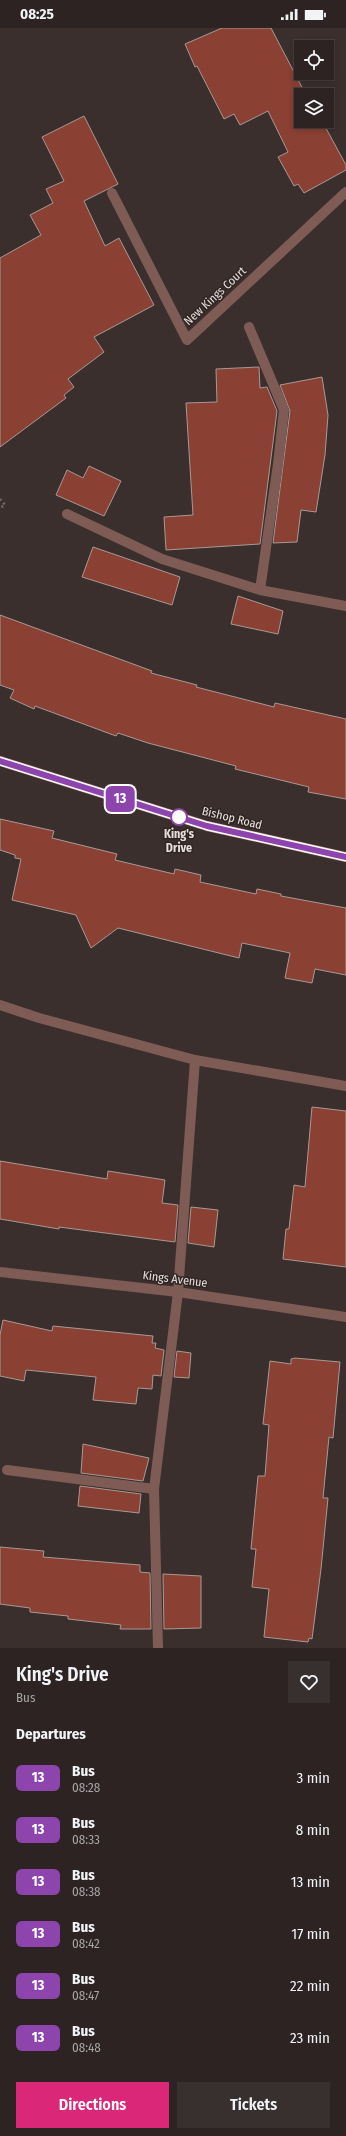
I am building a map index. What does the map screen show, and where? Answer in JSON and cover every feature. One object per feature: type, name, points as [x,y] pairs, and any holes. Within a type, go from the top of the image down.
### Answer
[{"type":"street","name":"New Kings Court","points":[[112,193],[187,340],[346,192]]},
{"type":"street","points":[[249,328],[284,410],[260,590]]},
{"type":"street","points":[[67,514],[162,559],[260,590],[346,606]]},
{"type":"street","name":"Bishop Road","points":[[0,761],[207,826],[346,857]]},
{"type":"street","points":[[0,1005],[39,1018],[195,1060],[346,1086]]},
{"type":"street","points":[[158,1648],[154,1490],[178,1292],[195,1060]]},
{"type":"street","name":"Kings Avenue","points":[[0,1272],[178,1292],[346,1316]]},
{"type":"street","points":[[7,1470],[154,1490]]},
{"type":"path","points":[[0,499],[5,505],[0,508]]},
{"type":"building","points":[[222,28],[271,28],[294,72],[294,80],[298,80],[302,88],[294,88],[294,128],[326,128],[346,165],[346,170],[304,193],[298,184],[294,186],[278,157],[288,152],[268,111],[240,125],[234,114],[224,119],[197,66],[195,67],[185,44]]},
{"type":"building","points":[[84,116],[118,184],[84,201],[105,246],[119,238],[154,305],[94,337],[104,352],[68,379],[74,387],[64,395],[66,398],[0,447],[0,258],[41,235],[30,215],[53,203],[46,189],[64,181],[42,137]]},
{"type":"building","points":[[259,367],[260,388],[267,387],[277,411],[260,544],[166,550],[164,517],[193,515],[186,403],[217,402],[216,369]]},
{"type":"building","points":[[322,377],[328,415],[325,455],[316,512],[301,510],[297,542],[273,543],[290,411],[280,385]]},
{"type":"building","points":[[89,466],[121,481],[104,516],[56,495],[67,470],[83,478]]},
{"type":"building","points":[[93,547],[180,577],[172,605],[82,577]]},
{"type":"building","points":[[238,596],[283,611],[278,634],[231,624]]},
{"type":"building","points":[[0,615],[152,671],[151,673],[197,685],[196,687],[274,707],[275,703],[346,719],[346,799],[308,792],[309,787],[235,769],[236,766],[148,743],[118,733],[116,736],[35,706],[34,709],[10,698],[14,690],[0,685]]},
{"type":"building","points":[[0,819],[54,831],[52,838],[117,854],[115,860],[174,874],[175,869],[201,875],[200,882],[256,894],[257,889],[281,894],[281,896],[346,908],[346,975],[315,969],[312,983],[285,978],[290,953],[242,943],[239,958],[118,928],[91,948],[76,915],[12,900],[21,859],[15,858],[15,855],[0,850]]},
{"type":"building","points":[[312,1107],[346,1111],[346,1267],[283,1259],[286,1229],[289,1229],[294,1185],[305,1187]]},
{"type":"building","points":[[0,1161],[107,1179],[108,1171],[165,1180],[162,1203],[178,1205],[175,1242],[59,1227],[59,1229],[0,1219]]},
{"type":"building","points":[[191,1207],[218,1210],[214,1247],[188,1243]]},
{"type":"building","points":[[3,1320],[52,1331],[53,1326],[153,1336],[152,1343],[156,1343],[155,1348],[164,1350],[161,1376],[153,1375],[152,1389],[138,1388],[136,1404],[93,1400],[96,1377],[26,1370],[24,1381],[0,1376],[0,1335]]},
{"type":"building","points":[[177,1351],[191,1353],[189,1378],[174,1377]]},
{"type":"building","points":[[295,1358],[340,1362],[333,1438],[329,1437],[323,1498],[328,1498],[321,1569],[312,1639],[309,1638],[308,1642],[264,1637],[269,1589],[252,1587],[256,1549],[251,1549],[258,1476],[265,1476],[269,1425],[263,1424],[270,1361],[291,1364],[291,1359]]},
{"type":"building","points":[[83,1444],[149,1458],[143,1481],[81,1473]]},
{"type":"building","points":[[80,1486],[141,1494],[139,1513],[78,1506]]},
{"type":"building","points":[[0,1547],[44,1551],[43,1557],[140,1565],[140,1572],[150,1573],[151,1629],[120,1629],[121,1625],[68,1619],[68,1616],[30,1612],[30,1608],[0,1604]]},
{"type":"building","points":[[163,1574],[201,1576],[201,1628],[164,1629]]},
{"type":"bus line","name":"13","points":[[0,761],[207,826],[346,857]]},
{"type":"place","name":"King's Drive","points":[[179,817]]}]
